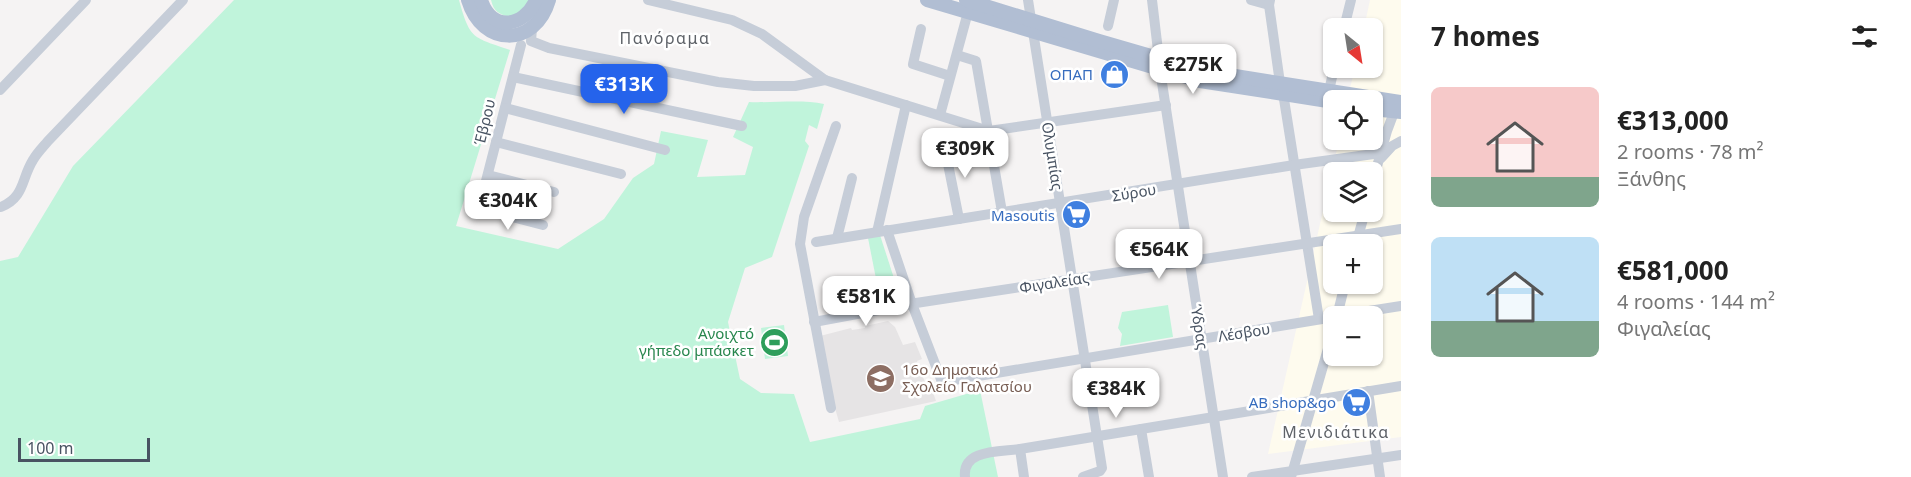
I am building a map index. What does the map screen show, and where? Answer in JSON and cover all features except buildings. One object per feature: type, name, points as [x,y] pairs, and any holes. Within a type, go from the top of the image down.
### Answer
[{"type":"main road","points":[[468,0],[478,22],[495,33],[508,36],[519,34],[528,38]]},
{"type":"main road","points":[[481,0],[486,12],[493,18],[501,22],[512,23],[525,17],[536,0]]},
{"type":"main road","name":"Έβρου","points":[[528,38],[543,16],[549,0]]},
{"type":"main road","points":[[927,0],[967,6],[1160,64],[1200,81],[1281,88],[1323,95]]},
{"type":"main road","points":[[1383,103],[1399,105]]},
{"type":"main road","points":[[1383,107],[1399,105]]},
{"type":"street","points":[[0,90],[86,0]]},
{"type":"street","points":[[0,208],[12,202],[19,193],[32,162],[48,141],[183,0]]},
{"type":"street","points":[[648,0],[732,20],[762,34],[825,80],[989,131],[1166,105]]},
{"type":"street","name":"Ολυμπίας","points":[[1028,0],[1102,468],[1091,476],[1083,477]]},
{"type":"street","points":[[1108,26],[1114,0]]},
{"type":"street","name":"Ύδρας","points":[[1152,0],[1223,477]]},
{"type":"street","points":[[1251,0],[1272,2],[1281,88],[1320,319]]},
{"type":"street","points":[[1346,18],[1350,0]]},
{"type":"street","points":[[940,115],[957,55],[967,6]]},
{"type":"street","points":[[921,29],[913,64],[950,76]]},
{"type":"street","points":[[508,36],[528,38],[549,48],[717,82],[753,86],[795,86],[825,80]]},
{"type":"street","name":"Έβρου","points":[[528,38],[513,77],[479,208],[543,225]]},
{"type":"street","points":[[957,55],[976,61],[1002,212]]},
{"type":"street","points":[[513,77],[742,126]]},
{"type":"street","points":[[906,105],[882,231],[912,304]]},
{"type":"street","points":[[1378,162],[1399,105]]},
{"type":"street","points":[[505,108],[665,150]]},
{"type":"street","points":[[831,408],[800,244],[804,217],[836,126]]},
{"type":"street","points":[[1379,162],[1392,146],[1401,141]]},
{"type":"street","points":[[496,142],[621,174]]},
{"type":"street","points":[[944,144],[959,219]]},
{"type":"street","name":"Σύρου","points":[[816,242],[1381,153]]},
{"type":"street","points":[[488,175],[554,192]]},
{"type":"street","points":[[837,238],[852,178]]},
{"type":"street","name":"Φιγαλείας","points":[[1381,234],[1401,229]]},
{"type":"street","name":"Φιγαλείας","points":[[814,321],[1072,279],[1323,242]]},
{"type":"street","name":"Λέσβου","points":[[912,304],[942,382],[1323,319]]},
{"type":"street","name":"Λέσβου","points":[[1383,309],[1401,306]]},
{"type":"street","points":[[1292,474],[1323,366]]},
{"type":"street","points":[[965,477],[966,465],[973,457],[980,454],[1097,437],[1401,386]]},
{"type":"street","points":[[1368,391],[1380,477]]},
{"type":"street","points":[[1141,429],[1149,477]]},
{"type":"street","points":[[1020,449],[1024,477]]},
{"type":"street","points":[[1252,477],[1292,474],[1401,456]]},
{"type":"shaded area","points":[[1370,0],[1401,0],[1401,437],[1268,454],[1323,211],[1323,222],[1383,222],[1383,162],[1334,162],[1337,150],[1383,150],[1383,90],[1350,90],[1352,78],[1383,78],[1383,18],[1366,18]]},
{"type":"shaded area","points":[[888,321],[895,327],[903,345],[915,342],[922,359],[917,361],[926,385],[930,384],[936,401],[839,422],[820,336],[851,328],[852,330],[865,328],[865,326]]},
{"type":"green space","points":[[234,0],[459,0],[466,23],[475,35],[510,50],[456,226],[558,249],[604,219],[633,178],[654,164],[661,131],[708,140],[697,177],[745,175],[753,147],[733,137],[749,102],[797,101],[824,104],[817,129],[809,125],[805,141],[809,146],[772,257],[745,268],[728,322],[740,379],[761,393],[794,394],[810,442],[920,419],[925,406],[980,390],[998,477],[0,477],[0,261],[18,257],[73,166]]},
{"type":"green space","points":[[491,0],[532,0],[512,18],[498,12]]},
{"type":"green space","points":[[880,235],[901,300],[881,304],[868,238]]},
{"type":"green space","points":[[1168,305],[1173,337],[1120,346],[1122,334],[1118,328],[1122,312]]},
{"type":"green space","name":"Ανοιχτό γήπεδο μπάσκετ","points":[[784,325],[788,356],[765,359],[761,328]]},
{"type":"place","name":"ΟΠΑΠ","points":[[1114,74]]},
{"type":"place","name":"Masoutis","points":[[1076,215]]},
{"type":"place","name":"Ανοιχτό γήπεδο μπάσκετ","points":[[775,342]]},
{"type":"place","name":"16ο Δημοτικό Σχολείο Γαλατσίου","points":[[881,378]]},
{"type":"place","name":"AB shop&go","points":[[1357,402]]},
{"type":"district","name":"Πανόραμα","points":[[665,38]]},
{"type":"district","name":"Μενιδιάτικα","points":[[1336,432]]}]
